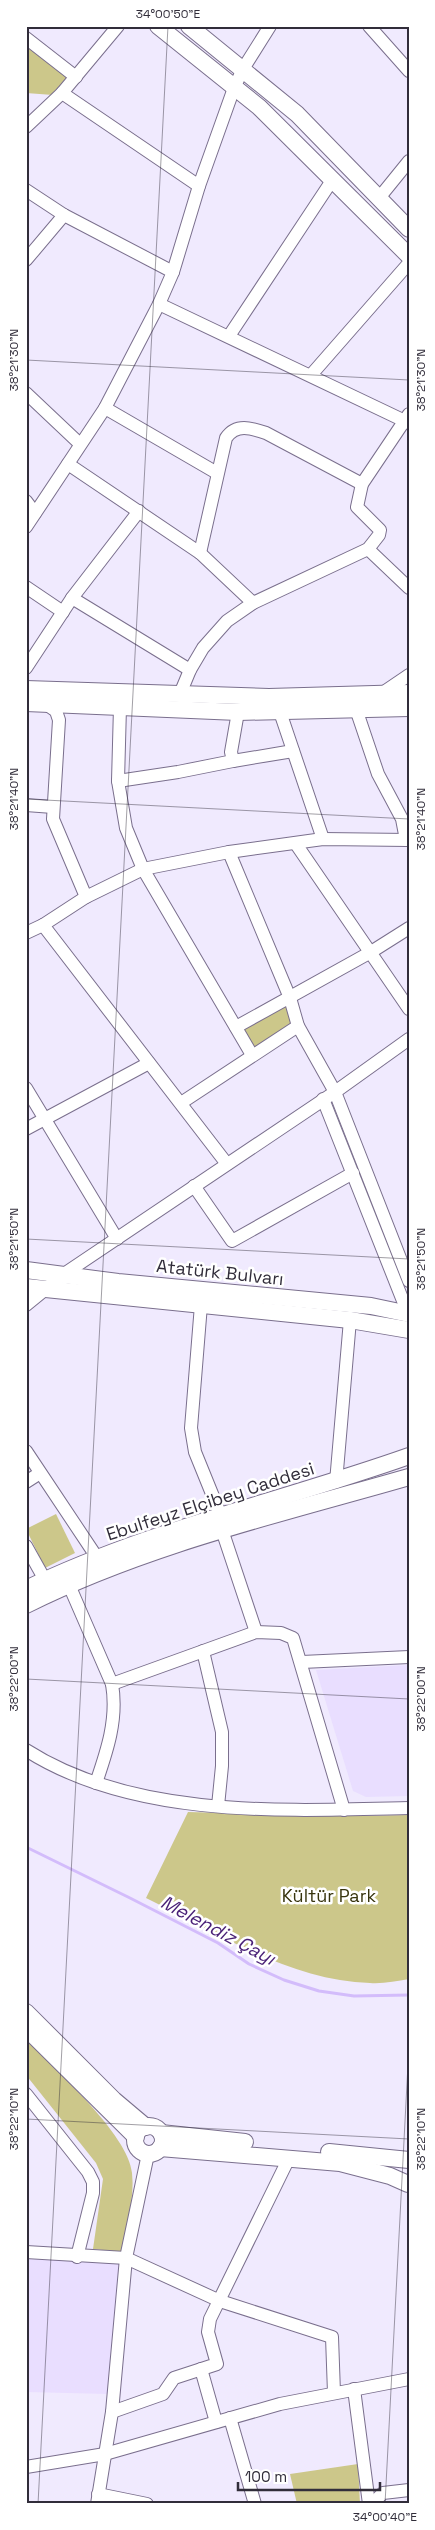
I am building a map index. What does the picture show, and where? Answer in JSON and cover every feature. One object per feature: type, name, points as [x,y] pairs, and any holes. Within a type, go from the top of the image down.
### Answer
[{"type":"main road","points":[[158,26],[259,107],[409,256]]},
{"type":"main road","points":[[189,26],[297,114],[378,198],[407,222]]},
{"type":"main road","points":[[26,689],[269,697],[331,703],[356,709],[409,708]]},
{"type":"main road","points":[[26,703],[46,704],[64,710],[120,707],[280,712],[381,694],[409,693]]},
{"type":"main road","name":"Atatürk Bulvarı","points":[[26,1270],[157,1286],[371,1306],[409,1315]]},
{"type":"main road","name":"Atatürk Bulvarı","points":[[26,1287],[350,1320],[409,1330]]},
{"type":"main road","name":"Ebulfeyz Elçibey Caddesi","points":[[26,1605],[69,1585],[192,1539],[222,1523],[409,1456]]},
{"type":"main road","name":"Ebulfeyz Elçibey Caddesi","points":[[26,1589],[98,1559],[187,1526],[222,1523],[409,1477]]},
{"type":"main road","points":[[26,2012],[114,2100],[150,2140],[409,2160]]},
{"type":"main road","points":[[26,2028],[150,2140],[340,2163],[408,2180]]},
{"type":"street","points":[[28,121],[62,93],[118,26]]},
{"type":"street","points":[[26,527],[105,408],[159,304],[173,272],[199,186],[234,88],[243,69],[270,26]]},
{"type":"street","points":[[369,26],[409,71]]},
{"type":"street","points":[[26,38],[76,77]]},
{"type":"street","points":[[62,93],[199,186]]},
{"type":"street","points":[[378,198],[409,161]]},
{"type":"street","points":[[229,336],[333,179]]},
{"type":"street","points":[[26,190],[64,214],[173,272]]},
{"type":"street","points":[[26,260],[64,214]]},
{"type":"street","points":[[311,375],[409,263]]},
{"type":"street","points":[[159,304],[407,419],[362,484],[357,507],[380,530],[379,535],[368,549],[253,603],[227,621],[203,648],[190,670],[180,694]]},
{"type":"street","points":[[26,393],[80,444]]},
{"type":"street","points":[[105,408],[217,474]]},
{"type":"street","points":[[200,553],[226,438],[231,432],[244,428],[266,433],[362,484]]},
{"type":"street","points":[[68,464],[200,553],[253,603]]},
{"type":"street","points":[[26,501],[35,513]]},
{"type":"street","points":[[26,668],[72,598],[140,512]]},
{"type":"street","points":[[368,549],[409,588]]},
{"type":"street","points":[[26,588],[63,612]]},
{"type":"street","points":[[72,598],[190,670]]},
{"type":"street","points":[[381,694],[409,676]]},
{"type":"street","points":[[120,707],[118,781],[126,828],[144,869],[212,990],[252,1055]]},
{"type":"street","points":[[26,933],[43,926],[86,897],[144,869],[229,852],[323,839],[407,840],[402,819],[378,774],[356,709]]},
{"type":"street","points":[[64,710],[53,818],[86,897]]},
{"type":"street","points":[[233,761],[231,752],[238,712]]},
{"type":"street","points":[[280,712],[323,839]]},
{"type":"street","points":[[118,781],[293,751]]},
{"type":"street","points":[[26,805],[53,807]]},
{"type":"street","points":[[296,844],[409,1009]]},
{"type":"street","points":[[229,852],[290,998],[298,1026],[335,1092],[409,1281]]},
{"type":"street","points":[[43,926],[227,1164]]},
{"type":"street","points":[[236,1027],[371,952],[409,928]]},
{"type":"street","points":[[181,1103],[298,1026]]},
{"type":"street","points":[[26,1305],[64,1274],[335,1092],[409,1038]]},
{"type":"street","points":[[26,1129],[149,1063]]},
{"type":"street","points":[[26,1088],[117,1238]]},
{"type":"street","points":[[323,1099],[409,1315]]},
{"type":"street","points":[[194,1186],[232,1241],[353,1173]]},
{"type":"street","points":[[201,1305],[191,1428],[195,1452],[222,1523],[256,1632]]},
{"type":"street","points":[[336,1482],[350,1320]]},
{"type":"street","points":[[26,1452],[98,1559]]},
{"type":"street","points":[[26,1482],[40,1473]]},
{"type":"street","points":[[26,1546],[45,1580]]},
{"type":"street","points":[[69,1585],[112,1684],[114,1709],[112,1727],[96,1783]]},
{"type":"street","points":[[112,1684],[256,1632],[281,1633],[293,1638],[302,1662],[344,1810]]},
{"type":"street","points":[[203,1651],[222,1732],[222,1766],[218,1806]]},
{"type":"street","points":[[302,1662],[409,1657]]},
{"type":"street","points":[[26,1750],[40,1759],[96,1783],[185,1805],[344,1810],[409,1808]]},
{"type":"street","points":[[26,2094],[31,2110],[88,2172],[93,2182],[93,2193],[77,2257]]},
{"type":"street","points":[[148,2504],[98,2499],[112,2412],[126,2258],[150,2140]]},
{"type":"street","points":[[112,2412],[163,2394],[174,2378],[217,2364],[208,2332],[210,2319],[289,2158]]},
{"type":"street","points":[[26,2252],[77,2257],[126,2258],[220,2301],[332,2337],[334,2393]]},
{"type":"street","points":[[201,2369],[216,2422]]},
{"type":"street","points":[[26,2467],[105,2454],[280,2404],[409,2379]]},
{"type":"street","points":[[354,2389],[370,2504]]},
{"type":"street","points":[[230,2418],[255,2504]]},
{"type":"street","points":[[370,2504],[383,2493],[409,2490]]},
{"type":"shaded area","points":[[409,1665],[409,1796],[366,1797],[353,1791],[316,1670]]},
{"type":"shaded area","points":[[26,2257],[119,2263],[108,2394],[26,2392]]},
{"type":"green space","points":[[26,45],[67,75],[63,85],[53,95],[26,93]]},
{"type":"green space","points":[[286,1005],[293,1024],[255,1048],[242,1029]]},
{"type":"green space","points":[[56,1514],[75,1553],[45,1568],[26,1529]]},
{"type":"green space","name":"Kültür Park","points":[[188,1812],[345,1816],[409,1815],[409,1979],[385,1983],[370,1983],[340,1980],[311,1973],[282,1964],[254,1952],[146,1898]]},
{"type":"green space","points":[[26,2040],[71,2084],[105,2122],[128,2158],[133,2183],[130,2213],[122,2252],[93,2249],[103,2179],[96,2163],[26,2075]]},
{"type":"green space","points":[[358,2464],[360,2504],[297,2504],[290,2474]]},
{"type":"waterway","name":"Melendiz Çayı","points":[[26,1847],[218,1943],[249,1964],[284,1980],[319,1991],[354,1996],[409,1995]]}]
